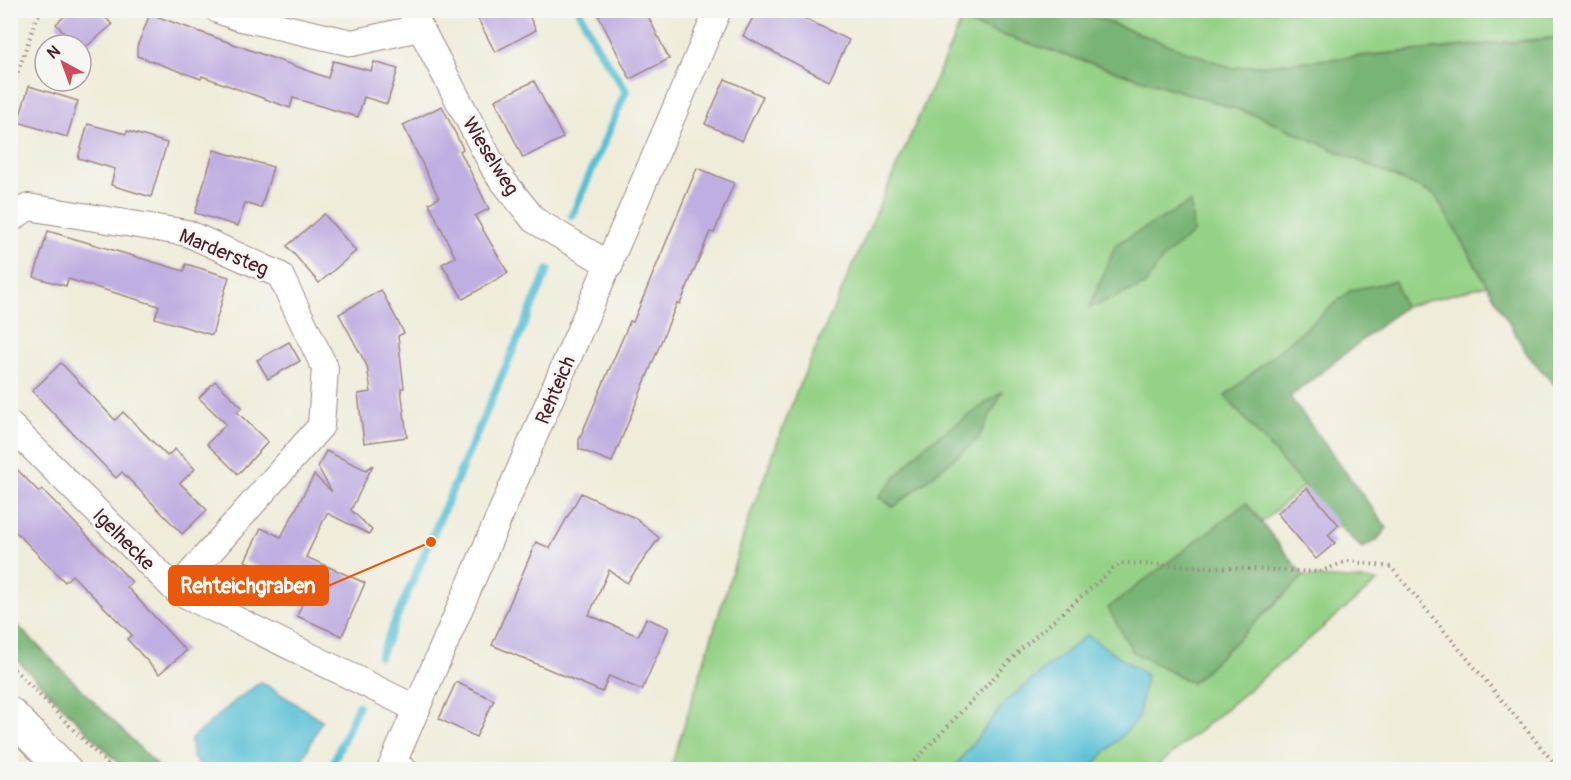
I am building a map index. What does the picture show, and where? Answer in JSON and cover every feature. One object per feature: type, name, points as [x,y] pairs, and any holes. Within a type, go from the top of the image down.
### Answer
[{"type":"main road","points":[[10,714],[65,770]]},
{"type":"street","points":[[218,10],[237,17],[352,43],[415,19]]},
{"type":"street","name":"Rehteich","points":[[400,765],[417,709],[718,10]]},
{"type":"street","name":"Wieselweg","points":[[415,19],[496,172],[534,220],[610,265]]},
{"type":"street","name":"Mardersteg","points":[[10,220],[28,207],[187,233],[280,275],[325,368],[321,426],[176,590]]},
{"type":"street","name":"Igelhecke","points":[[10,425],[176,590],[417,709]]},
{"type":"path","points":[[10,95],[36,19],[43,10]]},
{"type":"path","points":[[906,770],[1021,649],[1120,563],[1318,572],[1348,561],[1391,567],[1560,770]]},
{"type":"path","points":[[10,665],[113,770]]},
{"type":"green space","points":[[967,10],[1078,11],[1232,68],[1560,38],[1560,391],[1527,354],[1435,195],[1261,117],[961,22]]},
{"type":"green space","points":[[1078,11],[1560,11],[1560,37],[1232,68]]},
{"type":"green space","points":[[961,22],[1261,117],[1435,195],[1487,285],[1404,307],[1394,281],[1226,397],[1304,486],[1262,522],[1246,503],[1192,683],[1304,576],[1378,581],[1154,769],[670,770],[749,518],[796,393]]},
{"type":"green space","points":[[1191,202],[1193,233],[1163,258],[1145,285],[1089,308],[1116,244]]},
{"type":"green space","points":[[1395,281],[1404,307],[1290,397],[1387,528],[1377,540],[1362,548],[1336,523],[1225,396],[1351,290]]},
{"type":"green space","points":[[1003,391],[978,439],[894,507],[878,497],[923,447]]},
{"type":"green space","points":[[1246,503],[1304,576],[1192,683],[1133,652],[1108,608]]},
{"type":"green space","points":[[11,619],[161,769],[124,769],[11,654]]},
{"type":"water","points":[[1087,635],[1146,675],[1138,719],[1089,769],[953,769],[1006,701]]},
{"type":"water","points":[[261,682],[322,720],[298,769],[205,769],[192,757],[191,739]]},
{"type":"building","points":[[71,10],[100,10],[112,25],[93,41],[93,33],[64,33],[56,24]]},
{"type":"building","points":[[494,10],[526,10],[536,30],[495,52],[478,19]]},
{"type":"building","points":[[596,10],[645,10],[669,59],[630,79]]},
{"type":"building","points":[[757,10],[787,10],[849,40],[829,81],[743,36]]},
{"type":"building","points":[[150,14],[328,78],[333,61],[371,71],[374,62],[398,69],[387,104],[364,97],[358,117],[293,98],[290,108],[202,76],[201,79],[137,56],[137,47]]},
{"type":"building","points":[[725,79],[763,96],[742,141],[705,124]]},
{"type":"building","points":[[534,81],[563,138],[523,158],[495,100]]},
{"type":"building","points":[[29,86],[33,87],[33,93],[52,93],[78,101],[67,137],[18,122]]},
{"type":"building","points":[[442,106],[463,149],[460,151],[489,209],[475,216],[508,273],[463,299],[442,264],[455,257],[429,203],[439,198],[403,125]]},
{"type":"building","points":[[88,124],[126,134],[127,131],[167,143],[151,197],[111,185],[115,169],[78,158]]},
{"type":"building","points":[[214,150],[273,167],[261,208],[245,203],[238,226],[195,213]]},
{"type":"building","points":[[697,168],[734,183],[714,233],[710,232],[680,304],[677,303],[612,462],[579,449],[579,440],[630,321],[633,322]]},
{"type":"building","points":[[324,214],[356,251],[319,283],[287,246]]},
{"type":"building","points":[[48,231],[184,271],[186,264],[229,277],[212,335],[155,318],[159,306],[68,279],[66,286],[34,277]]},
{"type":"building","points":[[381,290],[404,333],[398,336],[407,437],[364,443],[358,394],[371,392],[367,366],[339,314]]},
{"type":"building","points":[[289,342],[300,361],[268,379],[257,360]]},
{"type":"building","points":[[61,363],[115,420],[123,412],[167,456],[175,449],[195,469],[180,483],[207,510],[182,534],[122,472],[116,478],[32,391]]},
{"type":"building","points":[[215,381],[242,407],[237,412],[268,442],[238,474],[207,444],[226,424],[199,398]]},
{"type":"building","points":[[326,451],[366,470],[373,465],[351,510],[372,530],[369,534],[327,513],[306,557],[365,583],[342,636],[297,616],[308,591],[245,561],[261,528],[281,537],[314,475],[332,492],[318,467]]},
{"type":"building","points":[[10,462],[39,492],[42,489],[132,582],[127,587],[186,651],[159,674],[127,639],[132,635],[72,575],[65,582],[10,526]]},
{"type":"building","points":[[1307,488],[1339,525],[1328,535],[1335,543],[1316,559],[1277,513]]},
{"type":"building","points":[[581,493],[637,519],[659,538],[627,583],[609,570],[589,615],[638,636],[646,618],[669,628],[642,690],[609,676],[602,692],[492,645],[536,542],[550,548]]},
{"type":"building","points":[[456,682],[494,700],[476,737],[439,719]]},
{"type":"waterway","points":[[572,216],[626,91],[596,45],[579,10]]},
{"type":"waterway","points":[[380,656],[548,270]]},
{"type":"waterway","points":[[330,770],[358,706]]},
{"type":"place","name":"Rehteichgraben","points":[[431,542]]}]
